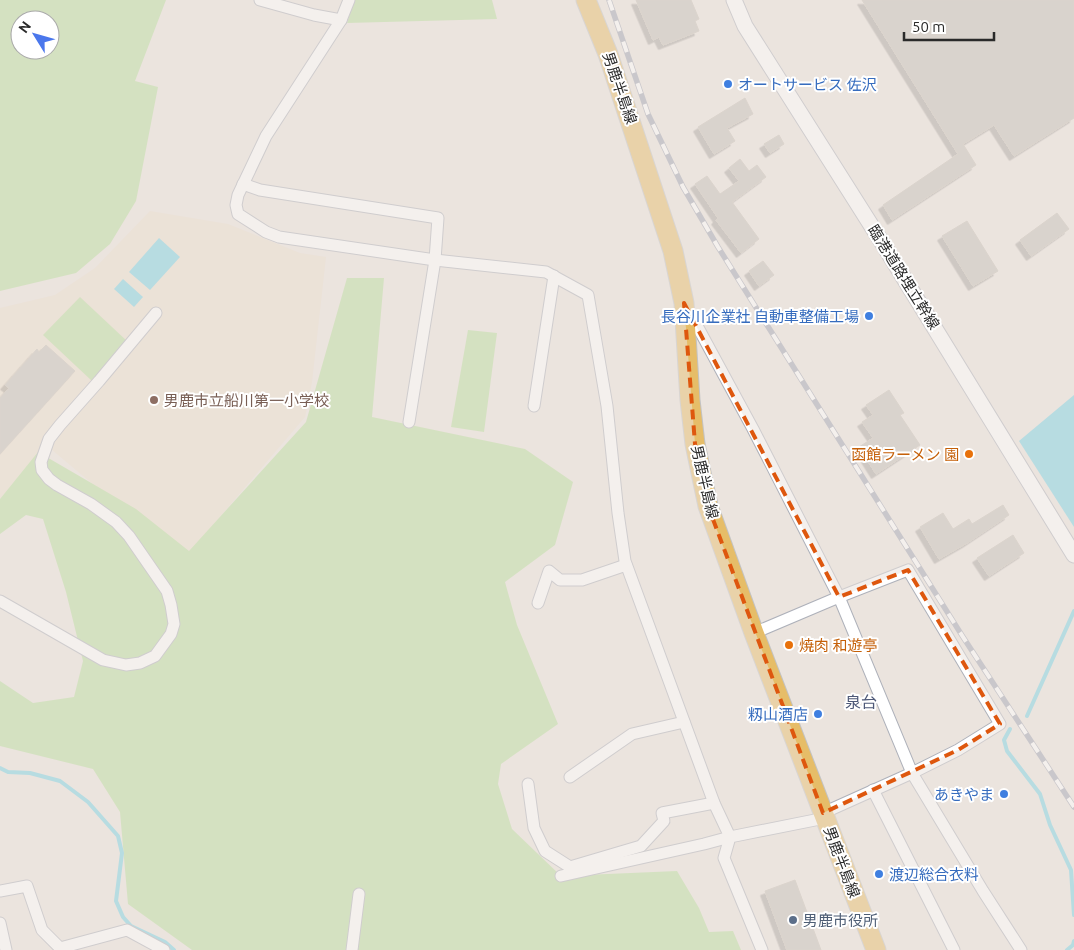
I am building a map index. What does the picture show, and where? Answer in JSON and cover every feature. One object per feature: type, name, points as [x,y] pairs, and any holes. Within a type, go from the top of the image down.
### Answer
[{"type":"main road","name":"男鹿半島線","points":[[586,0],[608,54],[640,146],[673,251],[684,303],[690,400],[695,444],[706,497],[754,633],[876,950]]},
{"type":"street","points":[[260,0],[314,15],[341,20]]},
{"type":"street","points":[[349,0],[341,20],[266,136],[243,184],[236,206],[238,214],[266,232],[288,238],[435,260],[546,272],[588,295],[608,406],[618,513],[626,565],[714,803],[730,837],[724,858],[762,950]]},
{"type":"street","name":"臨港道路埋立幹線","points":[[734,0],[745,26],[883,244],[1074,555]]},
{"type":"street","points":[[243,184],[260,190],[438,218],[435,260],[409,422]]},
{"type":"street","points":[[534,406],[554,276]]},
{"type":"street","points":[[684,303],[753,429],[839,597],[912,773],[1021,950]]},
{"type":"street","points":[[0,601],[103,660],[126,665],[140,663],[155,656],[171,634],[174,624],[167,591],[129,536],[116,522],[91,504],[49,479],[42,470],[41,462],[49,439],[156,313]]},
{"type":"street","points":[[538,603],[549,571],[560,580],[582,580],[626,565]]},
{"type":"street","points":[[561,876],[824,815],[958,750],[1000,724],[908,570],[754,633]]},
{"type":"street","points":[[570,777],[632,734],[684,722]]},
{"type":"street","points":[[528,784],[534,828],[545,851],[570,868],[640,846],[664,821],[662,813],[714,803]]},
{"type":"street","points":[[873,790],[954,950]]},
{"type":"street","points":[[0,891],[27,886],[42,930],[60,948],[126,930],[164,950]]},
{"type":"street","points":[[352,950],[359,894]]},
{"type":"street","points":[[0,923],[6,950]]},
{"type":"highlighted area","points":[[684,303],[839,597],[908,570],[1000,724],[958,750],[823,813],[708,506],[695,444]]},
{"type":"shaded area","name":"男鹿市立船川第一小学校","points":[[150,211],[228,224],[300,253],[326,257],[312,382],[305,417],[183,560],[45,444],[0,499],[0,308],[55,295],[95,268]]},
{"type":"green space","points":[[0,0],[166,0],[135,81],[158,87],[136,201],[110,244],[76,273],[0,291]]},
{"type":"green space","points":[[354,0],[492,0],[497,19],[347,23]]},
{"type":"green space","points":[[347,278],[384,278],[372,417],[525,449],[573,482],[555,545],[505,582],[517,625],[558,724],[501,764],[498,784],[512,829],[561,876],[677,871],[699,908],[709,932],[733,931],[741,950],[192,950],[128,904],[120,812],[93,769],[0,746],[0,681],[33,703],[74,697],[83,661],[66,592],[43,519],[26,515],[0,534],[0,499],[38,452],[136,509],[189,551],[306,422]]},
{"type":"green space","points":[[80,297],[128,342],[92,381],[43,335]]},
{"type":"green space","points":[[468,330],[497,333],[484,432],[451,427]]},
{"type":"water","points":[[159,238],[180,257],[150,290],[129,272]]},
{"type":"water","points":[[123,279],[143,297],[134,307],[114,289]]},
{"type":"water","points":[[1074,395],[1074,527],[1019,441]]},
{"type":"building","points":[[636,0],[691,0],[699,19],[695,21],[699,31],[663,45],[659,37],[653,40]]},
{"type":"building","points":[[862,0],[1074,0],[1074,118],[1014,156],[994,125],[963,144],[976,165],[892,220],[883,205],[958,154]]},
{"type":"building","points":[[745,98],[753,114],[727,128],[735,141],[714,154],[698,127]]},
{"type":"building","points":[[779,135],[784,144],[770,153],[764,144]]},
{"type":"building","points":[[740,159],[749,171],[757,165],[766,177],[732,202],[759,239],[741,253],[716,220],[718,218],[695,184],[707,176],[720,194],[739,181],[729,168]]},
{"type":"building","points":[[1057,213],[1069,229],[1031,256],[1020,240]]},
{"type":"building","points":[[967,221],[998,271],[973,286],[942,236]]},
{"type":"building","points":[[763,261],[774,275],[759,286],[749,271]]},
{"type":"building","points":[[46,345],[75,371],[0,454],[0,398],[9,388],[5,385],[37,349],[39,352]]},
{"type":"building","points":[[889,390],[904,413],[900,415],[920,445],[876,474],[859,447],[873,438],[862,422],[873,415],[866,405]]},
{"type":"building","points":[[1003,505],[1009,515],[939,559],[920,527],[943,513],[953,529],[969,519],[972,524]]},
{"type":"building","points":[[1013,535],[1024,553],[989,576],[977,558]]},
{"type":"building","name":"男鹿市役所","points":[[795,880],[821,950],[787,950],[765,891]]},
{"type":"waterway","points":[[1027,716],[1074,611]]},
{"type":"waterway","points":[[1010,729],[1004,740],[1007,751],[1040,794],[1050,825],[1071,870],[1074,915]]},
{"type":"waterway","points":[[0,768],[8,772],[30,773],[60,781],[88,802],[118,836],[122,853],[116,901],[123,917],[131,926],[165,942],[174,950]]},
{"type":"waterway","points":[[1067,950],[1073,945],[1074,941]]},
{"type":"railway","points":[[609,0],[648,114],[683,187],[718,247],[963,637],[1074,807]]},
{"type":"place","name":"オートサービス 佐沢","points":[[728,84]]},
{"type":"place","name":"長谷川企業社 自動車整備工場","points":[[869,316]]},
{"type":"place","name":"男鹿市立船川第一小学校","points":[[154,400]]},
{"type":"place","name":"函館ラーメン 園","points":[[969,454]]},
{"type":"place","name":"焼肉 和遊亭","points":[[789,645]]},
{"type":"place","name":"籾山酒店","points":[[818,714]]},
{"type":"place","name":"あきやま","points":[[1004,794]]},
{"type":"place","name":"渡辺総合衣料","points":[[879,874]]},
{"type":"place","name":"男鹿市役所","points":[[793,920]]},
{"type":"district","name":"泉台","points":[[861,702]]}]
